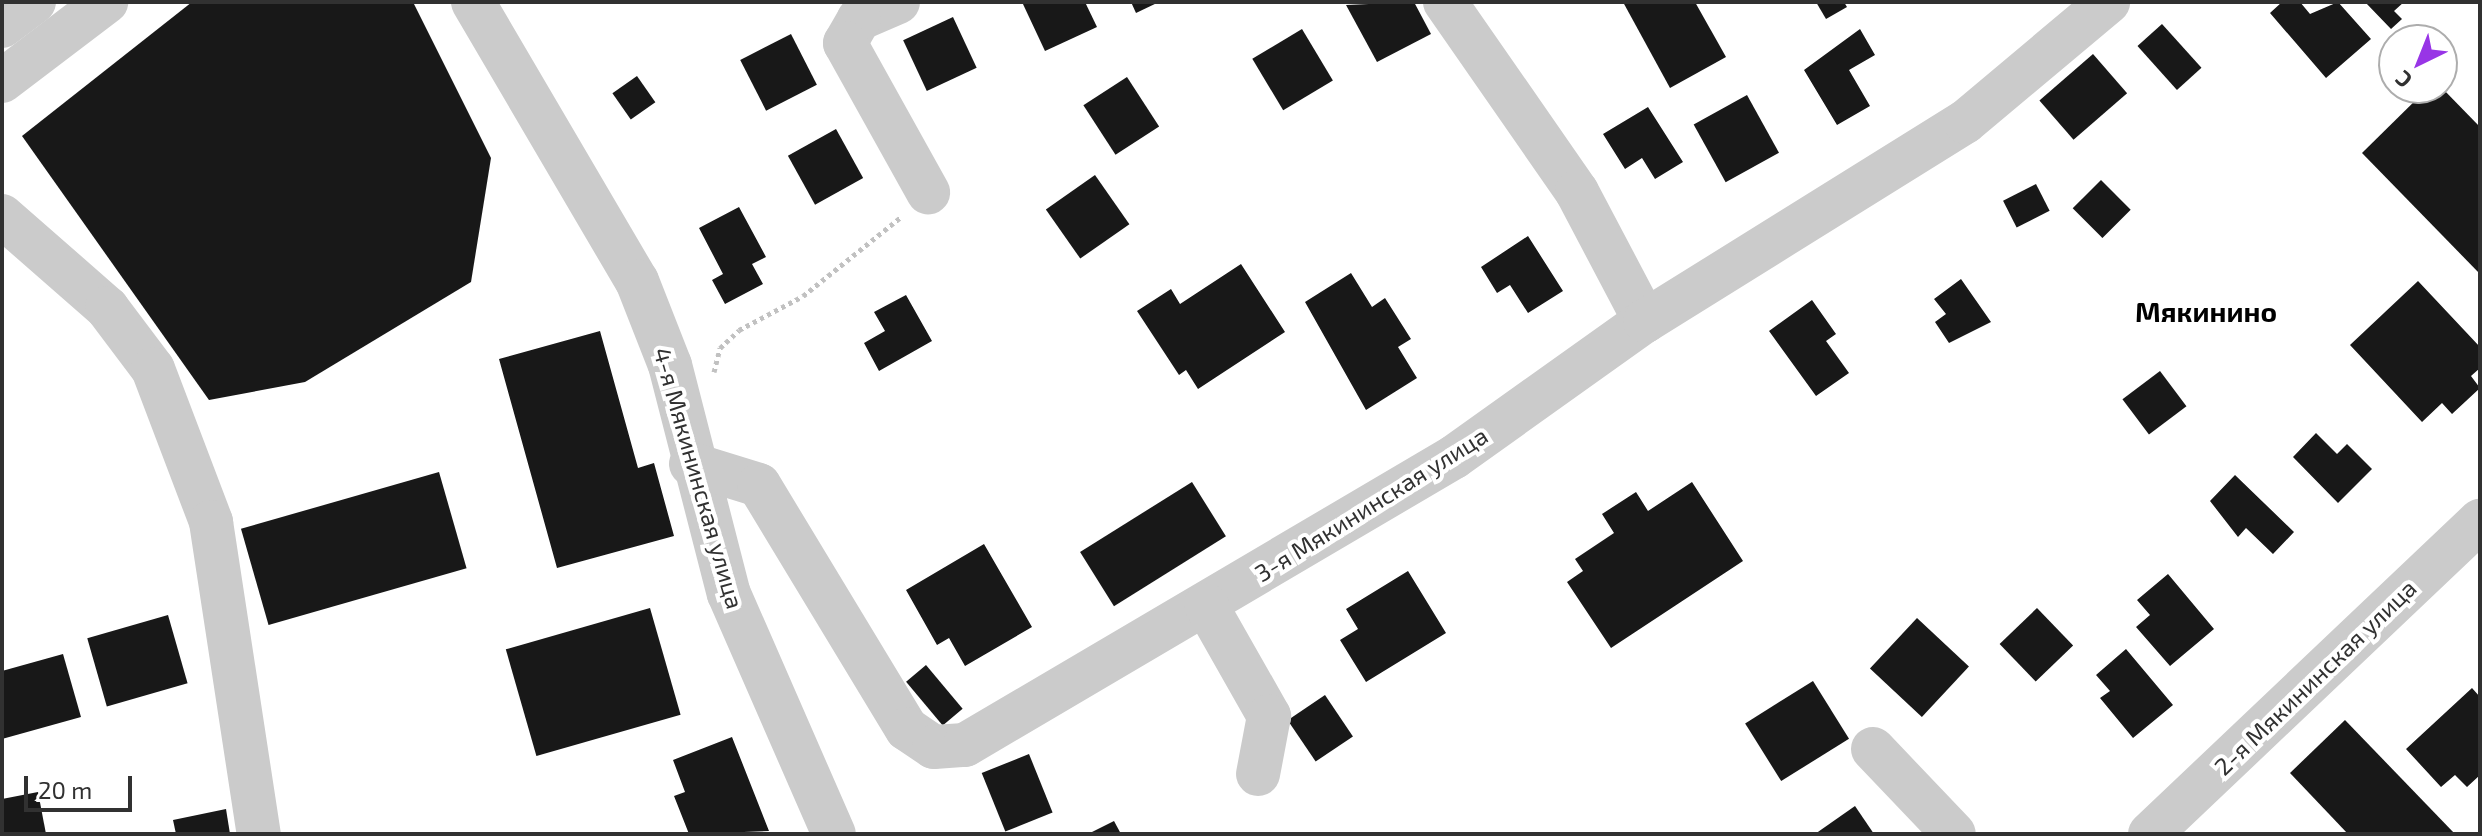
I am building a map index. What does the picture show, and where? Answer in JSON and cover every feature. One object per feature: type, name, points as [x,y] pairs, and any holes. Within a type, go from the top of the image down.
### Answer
[{"type":"street","points":[[2,26],[34,2]]},
{"type":"street","points":[[2,81],[106,2]]},
{"type":"street","name":"4-я Мякининская улица","points":[[473,2],[637,281],[670,365],[688,446],[729,594],[834,834]]},
{"type":"street","name":"4-я Мякининская улица","points":[[485,2],[524,87]]},
{"type":"street","points":[[898,2],[859,19],[845,43],[928,192]]},
{"type":"street","points":[[1445,2],[1577,192],[1645,321]]},
{"type":"street","name":"3-я Мякининская улица","points":[[688,446],[759,485],[880,694],[907,729],[934,747],[965,745],[1454,457],[1645,321],[1965,122],[2108,2]]},
{"type":"street","points":[[2,216],[107,308],[153,369],[211,522],[259,834]]},
{"type":"street","name":"2-я Мякининская улица","points":[[2150,834],[2480,521]]},
{"type":"street","points":[[1206,605],[1269,716],[1258,774]]},
{"type":"street","points":[[1873,749],[1954,834]]},
{"type":"path","points":[[688,446],[705,415],[720,348],[803,296],[928,192]]},
{"type":"building","points":[[192,2],[413,2],[491,158],[471,282],[305,382],[209,400],[22,136]]},
{"type":"building","points":[[1022,2],[1085,2],[1097,27],[1045,51]]},
{"type":"building","points":[[1131,2],[1159,2],[1136,13]]},
{"type":"building","points":[[1414,2],[1431,34],[1377,62],[1346,5]]},
{"type":"building","points":[[1623,2],[1695,2],[1726,57],[1670,88]]},
{"type":"building","points":[[1816,2],[1844,2],[1847,7],[1826,19]]},
{"type":"building","points":[[2282,2],[2300,2],[2310,14],[2338,2],[2371,39],[2326,78],[2270,13]]},
{"type":"building","points":[[2365,2],[2404,2],[2394,11],[2402,19],[2396,24],[2386,24]]},
{"type":"building","points":[[953,17],[977,68],[927,91],[903,40]]},
{"type":"building","points":[[2162,24],[2201,68],[2177,90],[2137,46]]},
{"type":"building","points":[[1302,29],[1333,80],[1283,110],[1252,59]]},
{"type":"building","points":[[1860,29],[1875,55],[1849,70],[1870,106],[1837,125],[1804,70]]},
{"type":"building","points":[[791,34],[817,85],[766,111],[740,60]]},
{"type":"building","points":[[2093,54],[2127,93],[2074,140],[2039,101]]},
{"type":"building","points":[[637,76],[655,102],[631,119],[612,93]]},
{"type":"building","points":[[1127,77],[1159,126],[1116,155],[1083,105]]},
{"type":"building","points":[[1747,95],[1779,153],[1726,182],[1694,125]]},
{"type":"building","points":[[2412,104],[2458,104],[2480,127],[2480,274],[2362,153]]},
{"type":"building","points":[[1648,107],[1683,162],[1655,179],[1642,158],[1625,169],[1603,134]]},
{"type":"building","points":[[836,129],[863,178],[815,205],[788,156]]},
{"type":"building","points":[[1095,175],[1129,224],[1080,259],[1046,209]]},
{"type":"building","points":[[2101,180],[2131,210],[2102,238],[2073,208]]},
{"type":"building","points":[[2036,184],[2050,211],[2017,228],[2003,201]]},
{"type":"building","points":[[739,207],[766,257],[752,264],[763,284],[725,304],[712,280],[723,274],[699,228]]},
{"type":"building","points":[[1528,236],[1563,291],[1528,313],[1510,285],[1497,293],[1481,267]]},
{"type":"building","points":[[1241,264],[1285,332],[1198,389],[1186,370],[1179,375],[1137,311],[1171,289],[1180,304]]},
{"type":"building","points":[[1351,273],[1372,307],[1385,298],[1411,339],[1398,347],[1417,378],[1366,410],[1305,302]]},
{"type":"building","points":[[1961,279],[1991,322],[1949,343],[1935,322],[1946,314],[1934,299]]},
{"type":"building","points":[[2418,281],[2480,347],[2480,368],[2471,376],[2480,388],[2452,414],[2442,403],[2422,422],[2350,345]]},
{"type":"building","points":[[906,295],[932,341],[879,371],[864,343],[885,331],[874,312]]},
{"type":"building","points":[[1812,300],[1836,334],[1826,341],[1849,373],[1816,396],[1769,331]]},
{"type":"building","points":[[600,331],[638,468],[654,463],[674,536],[557,568],[499,359]]},
{"type":"building","points":[[2160,371],[2186,406],[2149,434],[2122,399]]},
{"type":"building","points":[[2316,433],[2337,454],[2347,444],[2372,469],[2338,503],[2293,457]]},
{"type":"building","points":[[439,472],[467,568],[269,625],[241,529]]},
{"type":"building","points":[[2235,475],[2294,532],[2273,554],[2246,528],[2238,537],[2210,501]]},
{"type":"building","points":[[1192,482],[1226,536],[1114,606],[1080,552]]},
{"type":"building","points":[[1692,482],[1743,561],[1611,648],[1567,582],[1583,571],[1575,559],[1614,533],[1602,514],[1636,492],[1648,511]]},
{"type":"building","points":[[984,544],[1032,627],[965,666],[949,638],[937,645],[906,590]]},
{"type":"building","points":[[1408,571],[1446,633],[1366,682],[1340,640],[1358,629],[1346,609]]},
{"type":"building","points":[[2168,574],[2214,629],[2170,666],[2136,627],[2150,615],[2137,600]]},
{"type":"building","points":[[650,608],[681,715],[536,756],[506,649]]},
{"type":"building","points":[[2037,608],[2073,645],[2036,682],[2000,644]]},
{"type":"building","points":[[168,615],[188,683],[107,706],[87,638]]},
{"type":"building","points":[[1917,618],[1969,666],[1922,717],[1870,668]]},
{"type":"building","points":[[2126,649],[2173,705],[2133,738],[2100,698],[2110,691],[2096,675]]},
{"type":"building","points":[[63,654],[81,717],[2,739],[2,671]]},
{"type":"building","points":[[926,665],[963,709],[943,725],[906,682]]},
{"type":"building","points":[[1813,681],[1849,739],[1781,781],[1745,723]]},
{"type":"building","points":[[2472,688],[2480,697],[2480,775],[2467,787],[2455,775],[2441,787],[2406,749]]},
{"type":"building","points":[[1325,695],[1353,736],[1316,762],[1288,720]]},
{"type":"building","points":[[2345,720],[2455,834],[2348,834],[2290,773]]},
{"type":"building","points":[[732,737],[769,831],[689,834],[674,796],[685,792],[673,760]]},
{"type":"building","points":[[1029,754],[1053,812],[1005,832],[982,773]]},
{"type":"building","points":[[38,792],[46,834],[2,834],[2,799]]},
{"type":"building","points":[[1855,806],[1874,834],[1815,834]]},
{"type":"building","points":[[226,809],[230,834],[176,834],[173,820]]},
{"type":"building","points":[[1114,821],[1121,834],[1088,834]]},
{"type":"district","name":"Мякинино","points":[[2206,311]]}]
